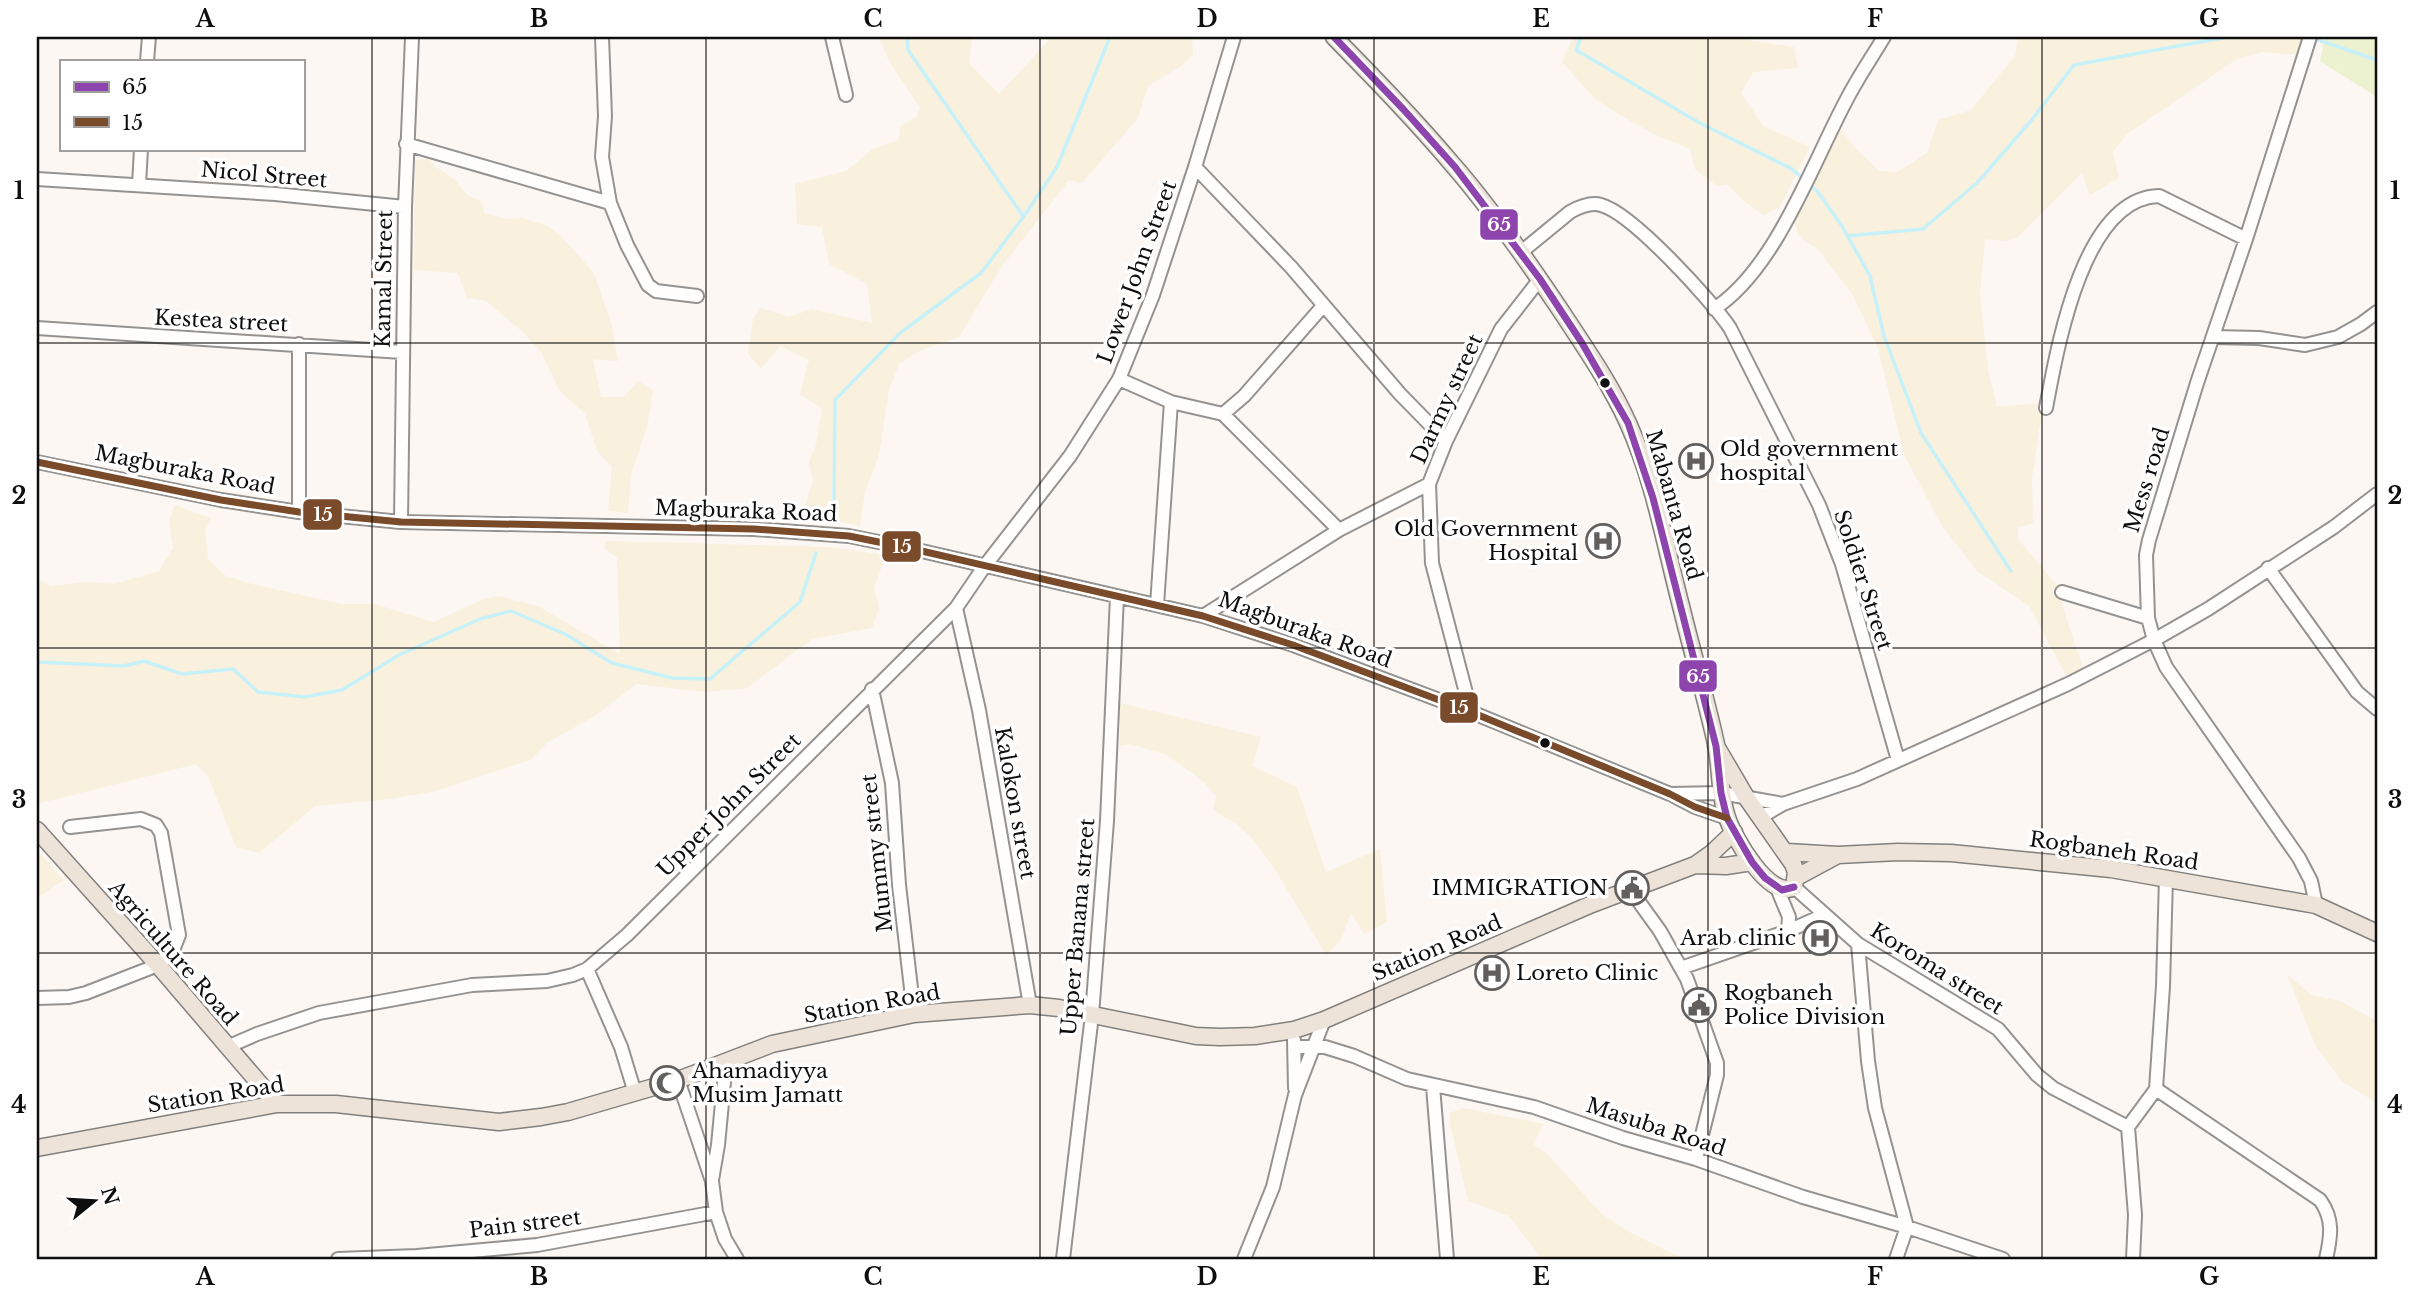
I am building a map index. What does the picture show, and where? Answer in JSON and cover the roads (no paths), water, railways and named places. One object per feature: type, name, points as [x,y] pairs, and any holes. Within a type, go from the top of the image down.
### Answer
[{"type":"main road","name":"Mabanta Road","points":[[1334,37],[1405,110],[1455,167],[1540,279],[1582,343],[1628,423],[1653,498],[1716,746]]},
{"type":"main road","points":[[1716,746],[1721,793],[1730,825],[1752,862],[1777,888],[1786,891],[1795,882],[1838,855]]},
{"type":"main road","points":[[1716,746],[1746,797],[1787,852],[1795,869],[1795,882]]},
{"type":"main road","name":"Station Road","points":[[37,1148],[277,1104],[336,1104],[499,1122],[568,1112],[678,1080],[772,1044],[914,1014],[1030,1006],[1059,1008],[1196,1036],[1255,1036],[1294,1030],[1324,1020],[1629,888],[1695,865],[1712,853],[1730,825]]},
{"type":"main road","name":"Agriculture Road","points":[[37,830],[277,1104]]},
{"type":"main road","name":"Rogbaneh Road","points":[[1787,852],[1838,855],[1951,853],[2055,862],[2166,878],[2316,905],[2377,933]]},
{"type":"main road","name":"Station Road","points":[[1695,865],[1726,866],[1752,862]]},
{"type":"street","points":[[147,60],[149,37]]},
{"type":"street","name":"Kamal Street","points":[[401,522],[405,206],[412,37]]},
{"type":"street","points":[[602,37],[605,116],[602,157],[610,203],[627,245],[648,285],[656,291],[697,296]]},
{"type":"street","points":[[832,37],[846,95]]},
{"type":"street","name":"Lower John Street","points":[[984,567],[1070,456],[1119,379],[1153,295],[1234,37]]},
{"type":"street","points":[[1714,309],[1739,290],[1772,242],[1807,182],[1847,97],[1884,37]]},
{"type":"street","name":"Mess road","points":[[2308,42],[2147,548],[2146,584],[2148,618],[2166,667],[2299,858],[2311,881],[2316,905]]},
{"type":"street","points":[[407,144],[610,203]]},
{"type":"street","points":[[139,184],[141,150]]},
{"type":"street","points":[[1195,167],[1291,267],[1400,394],[1446,440]]},
{"type":"street","name":"Nicol Street","points":[[37,179],[139,184],[405,206]]},
{"type":"street","points":[[2046,408],[2059,341],[2076,283],[2095,243],[2124,209],[2149,196],[2158,195],[2246,239]]},
{"type":"street","name":"Soldier Street","points":[[1520,253],[1570,212],[1599,204],[1612,209],[1660,248],[1730,328],[1819,505],[1842,564],[1898,761]]},
{"type":"street","name":"Darmy street","points":[[1471,712],[1432,563],[1429,484],[1446,440],[1501,329],[1540,279]]},
{"type":"street","points":[[1223,414],[1244,396],[1322,306]]},
{"type":"street","points":[[2213,337],[2259,338],[2305,345],[2338,337],[2377,312]]},
{"type":"street","name":"Kestea street","points":[[37,328],[402,352]]},
{"type":"street","points":[[299,344],[299,512]]},
{"type":"street","points":[[1119,379],[1171,402],[1223,414],[1339,530]]},
{"type":"street","points":[[1157,605],[1171,402]]},
{"type":"street","name":"Magburaka Road","points":[[37,462],[221,500],[299,512],[401,522],[754,529],[849,536],[913,549],[1203,615],[1293,645],[1471,712],[1670,794],[1730,825]]},
{"type":"street","points":[[1203,615],[1339,530],[1429,484]]},
{"type":"street","points":[[1760,817],[1783,804],[1857,779],[1898,761],[2067,684],[2154,640],[2208,609],[2334,527],[2377,494]]},
{"type":"street","name":"Upper John Street","points":[[587,970],[626,935],[956,608],[984,567]]},
{"type":"street","points":[[2268,568],[2357,692],[2377,709]]},
{"type":"street","points":[[2062,592],[2148,618]]},
{"type":"street","name":"Upper Banana street","points":[[1063,1259],[1091,1015],[1107,821],[1116,596]]},
{"type":"street","name":"Kalokon street","points":[[956,608],[979,710],[1030,1006]]},
{"type":"street","name":"Mummy street","points":[[873,689],[892,783],[898,885],[914,1014]]},
{"type":"street","name":"Magburaka Road","points":[[1670,794],[1721,793],[1746,797]]},
{"type":"street","points":[[1746,797],[1783,804]]},
{"type":"street","points":[[37,998],[69,997],[86,993],[158,965],[173,950],[179,935],[161,833],[156,825],[141,820],[70,827]]},
{"type":"street","points":[[2133,1259],[2135,1215],[2128,1127],[2156,1089],[2166,878]]},
{"type":"street","name":"Koroma street","points":[[1795,882],[1824,915],[1858,944],[1998,1028],[2037,1075],[2053,1088],[2128,1127]]},
{"type":"street","points":[[1629,888],[1660,931],[1681,968],[1702,1015],[1718,1068],[1696,1159]]},
{"type":"street","points":[[1777,888],[1789,917],[1788,931]]},
{"type":"street","points":[[1681,968],[1788,931],[1824,915]]},
{"type":"street","points":[[1858,944],[1868,1061],[1875,1108],[1907,1227],[1896,1259]]},
{"type":"street","points":[[227,1047],[319,1013],[472,985],[547,981],[587,970],[621,1048],[635,1093]]},
{"type":"street","points":[[1244,1259],[1273,1187],[1295,1095],[1324,1020]]},
{"type":"street","points":[[1294,1030],[1295,1095]]},
{"type":"street","name":"Masuba Road","points":[[1294,1047],[1315,1047],[1354,1056],[1407,1079],[1534,1107],[1623,1139],[1696,1159],[1803,1197],[1907,1227],[2003,1259]]},
{"type":"street","points":[[712,1181],[726,1061]]},
{"type":"street","points":[[678,1080],[712,1181],[716,1212],[725,1240],[737,1259]]},
{"type":"street","points":[[1433,1086],[1447,1259]]},
{"type":"street","points":[[2156,1089],[2320,1200],[2328,1211],[2331,1237],[2326,1259]]},
{"type":"street","name":"Pain street","points":[[338,1259],[417,1256],[537,1245],[716,1212]]},
{"type":"waterway","points":[[907,37],[908,50],[1023,216]]},
{"type":"waterway","points":[[830,514],[834,501],[835,400],[900,333],[981,273],[1057,167],[1110,37]]},
{"type":"waterway","points":[[1581,37],[1576,50],[1698,122],[1792,169],[1817,191],[1842,226],[1870,276],[1884,336],[1921,433],[2011,571]]},
{"type":"waterway","points":[[1847,236],[1923,229],[1977,183],[2030,122],[2074,65],[2227,37]]},
{"type":"waterway","points":[[2313,38],[2377,60]]},
{"type":"waterway","points":[[37,662],[124,666],[144,661],[182,674],[233,669],[258,692],[305,697],[342,690],[399,655],[480,619],[511,611],[565,634],[612,663],[672,678],[710,679],[800,602],[816,553]]},
{"type":"place","name":"Old government hospital","points":[[1696,461]]},
{"type":"place","name":"Old Government Hospital","points":[[1603,541]]},
{"type":"place","name":"IMMIGRATION","points":[[1632,888]]},
{"type":"place","name":"Arab clinic","points":[[1820,938]]},
{"type":"place","name":"Loreto Clinic","points":[[1492,973]]},
{"type":"place","name":"Rogbaneh Police Division","points":[[1699,1005]]},
{"type":"place","name":"Ahamadiyya Musim Jamatt","points":[[667,1083]]}]
